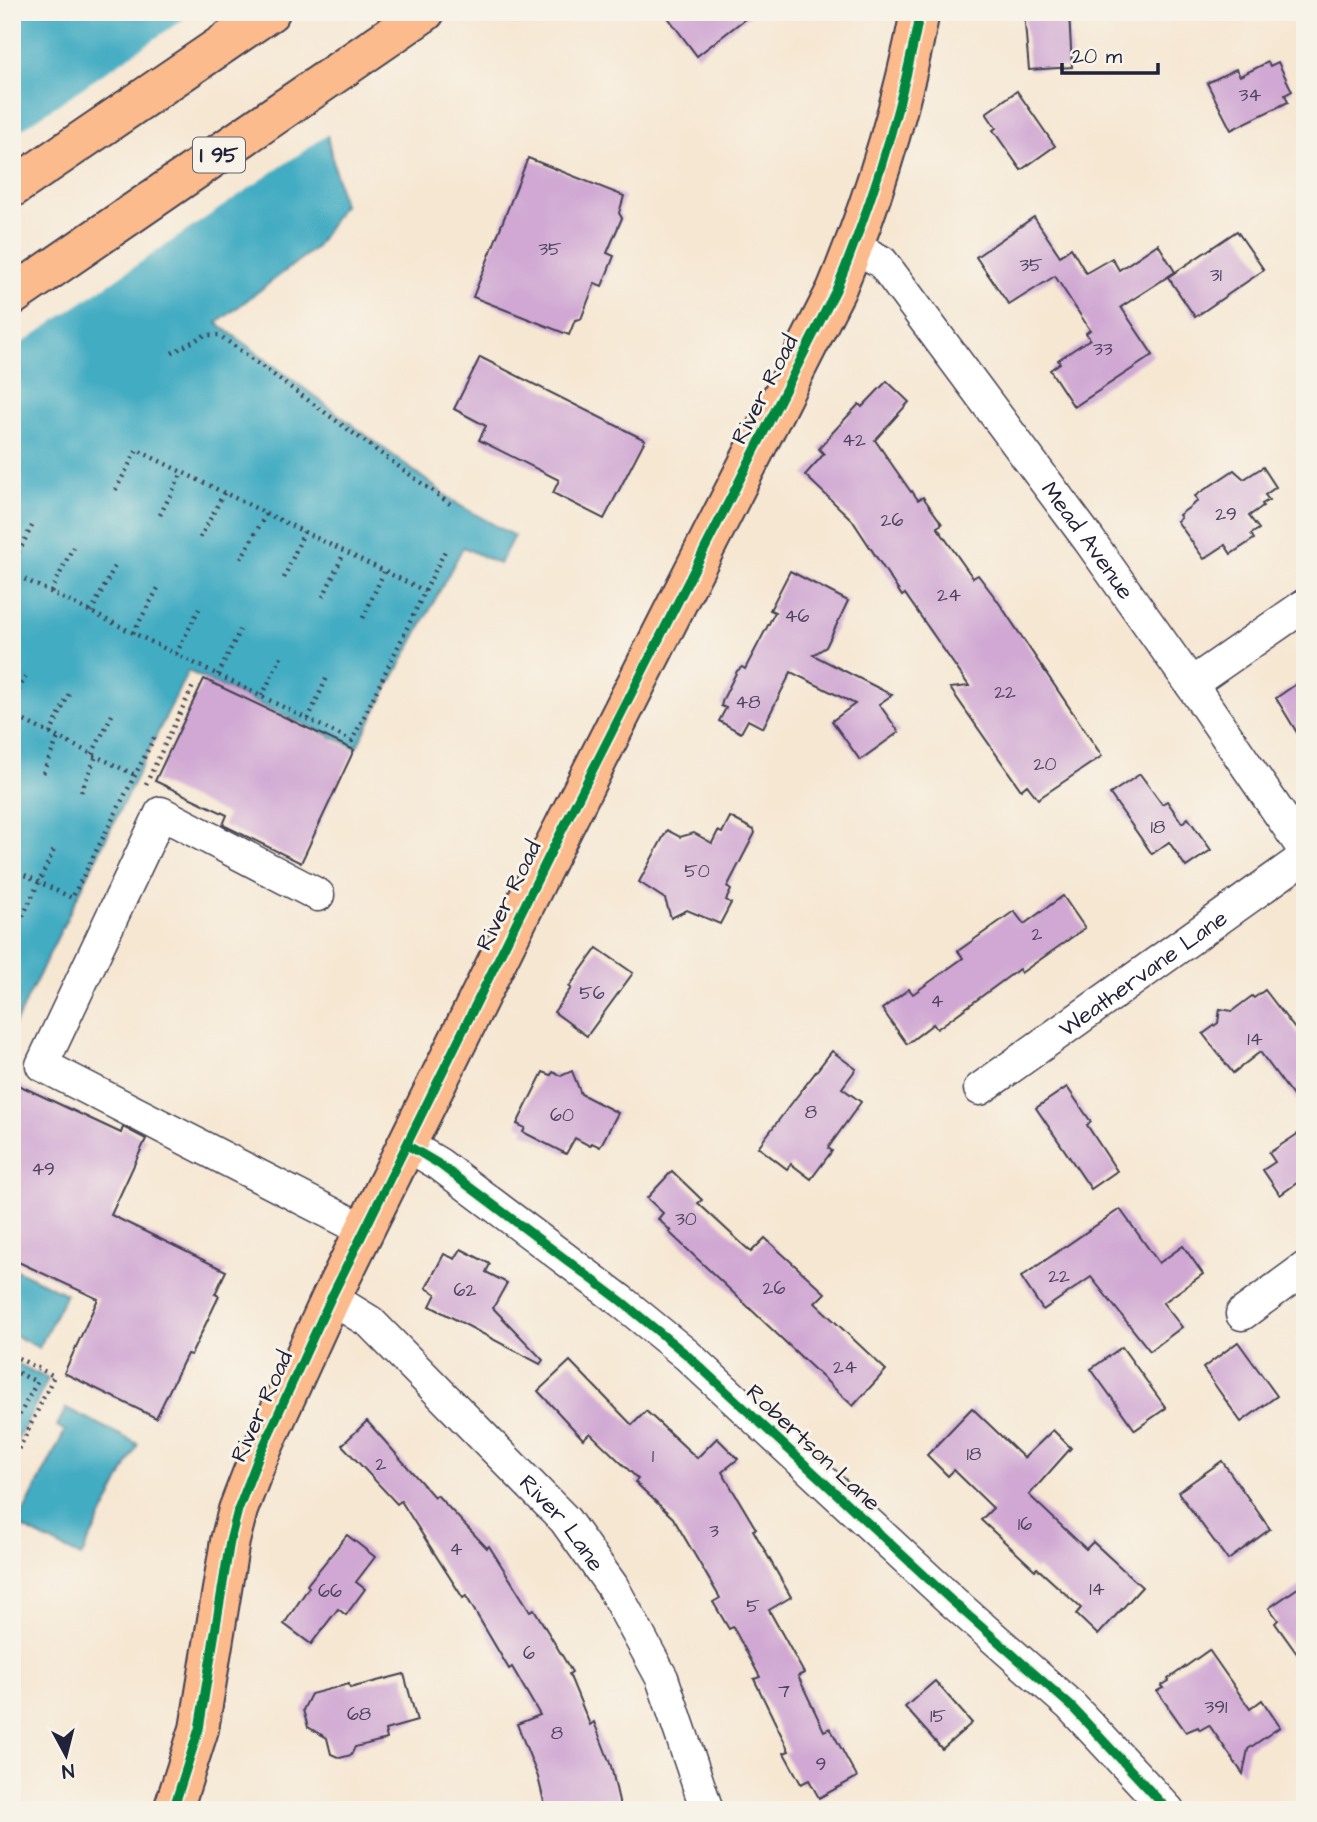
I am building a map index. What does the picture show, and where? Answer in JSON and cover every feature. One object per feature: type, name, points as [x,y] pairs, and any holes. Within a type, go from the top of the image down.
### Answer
[{"type":"main road","points":[[12,188],[270,12]]},
{"type":"main road","name":"I 95","points":[[12,296],[425,12]]},
{"type":"main road","name":"River Road","points":[[173,1810],[199,1728],[214,1651],[225,1565],[238,1510],[258,1458],[331,1298],[549,856],[830,302],[853,247],[888,139],[920,12]]},
{"type":"street","name":"Mead Avenue","points":[[853,247],[883,262],[1089,540],[1305,851]]},
{"type":"street","points":[[1191,684],[1305,605]]},
{"type":"street","points":[[318,895],[161,813],[42,1065],[366,1231]]},
{"type":"street","name":"Weathervane Lane","points":[[980,1089],[1305,857]]},
{"type":"street","name":"Robertson Lane","points":[[407,1145],[471,1188],[621,1301],[687,1355],[952,1601],[1071,1706],[1168,1810]]},
{"type":"street","points":[[1242,1314],[1305,1268]]},
{"type":"street","name":"River Lane","points":[[331,1298],[370,1322],[565,1520],[612,1586],[662,1678],[707,1810]]},
{"type":"path","points":[[172,353],[205,335],[219,335],[450,504]]},
{"type":"path","points":[[115,491],[137,450],[425,591]]},
{"type":"path","points":[[160,515],[182,472]]},
{"type":"path","points":[[200,538],[223,493]]},
{"type":"path","points":[[242,559],[267,511]]},
{"type":"path","points":[[12,565],[32,526]]},
{"type":"path","points":[[284,578],[304,532]]},
{"type":"path","points":[[51,592],[73,547]]},
{"type":"path","points":[[12,573],[352,741],[445,551]]},
{"type":"path","points":[[323,597],[344,553]]},
{"type":"path","points":[[91,612],[115,566]]},
{"type":"path","points":[[363,618],[384,572]]},
{"type":"path","points":[[134,633],[158,588]]},
{"type":"path","points":[[176,654],[199,609]]},
{"type":"path","points":[[218,675],[240,630]]},
{"type":"path","points":[[262,696],[282,655]]},
{"type":"path","points":[[12,704],[26,675]]},
{"type":"path","points":[[308,719],[328,675]]},
{"type":"path","points":[[50,734],[69,694]]},
{"type":"path","points":[[12,715],[135,775]]},
{"type":"path","points":[[81,792],[112,715]]},
{"type":"path","points":[[12,739],[21,720]]},
{"type":"path","points":[[12,869],[72,898],[155,736]]},
{"type":"path","points":[[43,773],[58,738]]},
{"type":"path","points":[[12,844],[18,832]]},
{"type":"path","points":[[23,916],[54,850]]},
{"type":"path","points":[[12,1355],[54,1376],[12,1464]]},
{"type":"path","points":[[12,1370],[48,1388]]},
{"type":"path","points":[[12,1429],[37,1382]]},
{"type":"water","points":[[12,12],[299,12],[343,205],[315,248],[217,323],[459,505],[514,536],[499,564],[463,547],[356,748],[188,671],[12,1030]]},
{"type":"water","points":[[12,1268],[66,1294],[39,1348],[12,1334],[15,1326],[12,1325]]},
{"type":"water","points":[[12,1361],[48,1379],[12,1451]]},
{"type":"water","points":[[66,1408],[138,1444],[81,1557],[17,1525],[65,1431],[57,1426]]},
{"type":"pier","points":[[194,12],[303,12],[330,133],[12,350],[12,136]]},
{"type":"building","points":[[664,12],[754,12],[697,56]]},
{"type":"building","points":[[1024,12],[1069,12],[1072,67],[1029,70]]},
{"type":"building","points":[[1268,62],[1270,66],[1278,62],[1292,91],[1285,95],[1288,102],[1231,130],[1207,83],[1236,69],[1240,76]]},
{"type":"building","points":[[1017,91],[1055,146],[1021,170],[993,130],[996,128],[986,113]]},
{"type":"building","points":[[528,158],[624,196],[619,213],[622,218],[607,253],[614,256],[602,286],[595,283],[581,319],[575,320],[569,335],[473,297]]},
{"type":"building","points":[[1034,217],[1060,256],[1071,248],[1086,273],[1112,258],[1119,270],[1158,244],[1175,272],[1121,307],[1153,355],[1074,407],[1050,370],[1060,363],[1058,360],[1090,339],[1086,333],[1090,330],[1055,276],[1009,305],[976,257]]},
{"type":"building","points":[[1237,231],[1264,270],[1195,317],[1168,277]]},
{"type":"building","points":[[480,357],[645,440],[604,519],[553,493],[559,480],[479,440],[486,426],[454,409]]},
{"type":"building","points":[[887,381],[909,402],[875,440],[911,492],[918,500],[923,497],[942,524],[937,527],[973,578],[978,575],[997,600],[1102,756],[1038,799],[1027,785],[1021,790],[950,688],[969,686],[905,594],[902,596],[852,520],[805,475],[824,454],[819,449],[833,432],[859,404],[862,407]]},
{"type":"building","points":[[1263,467],[1276,487],[1265,495],[1269,500],[1249,516],[1259,529],[1251,534],[1254,539],[1231,554],[1225,545],[1204,559],[1177,521],[1181,518],[1179,515],[1198,501],[1195,496],[1234,470],[1244,479]]},
{"type":"building","points":[[790,571],[848,601],[826,647],[813,655],[892,695],[879,704],[899,732],[860,760],[832,721],[855,704],[791,672],[763,728],[748,720],[741,733],[719,721],[726,708],[721,706],[723,699],[737,671],[742,667],[745,669],[775,612],[770,610]]},
{"type":"building","points":[[1305,678],[1305,746],[1276,698]]},
{"type":"building","points":[[204,679],[354,750],[301,863],[223,825],[227,815],[155,781]]},
{"type":"building","points":[[1140,774],[1162,804],[1167,801],[1182,823],[1188,818],[1211,850],[1186,867],[1169,842],[1152,854],[1110,794]]},
{"type":"building","points":[[730,817],[755,833],[727,887],[731,890],[726,900],[731,903],[720,924],[687,910],[671,918],[665,899],[639,882],[667,830],[680,837],[694,833],[712,843],[718,831],[722,833]]},
{"type":"building","points":[[1063,896],[1085,928],[1021,973],[1019,969],[937,1029],[933,1024],[907,1044],[882,1009],[909,989],[913,994],[963,958],[958,951],[1014,911],[1024,924]]},
{"type":"building","points":[[597,948],[633,973],[587,1036],[554,1012]]},
{"type":"building","points":[[1265,990],[1305,1042],[1305,1112],[1260,1052],[1233,1073],[1203,1034],[1218,1023],[1220,1009],[1232,1011]]},
{"type":"building","points":[[832,1051],[856,1069],[842,1088],[861,1102],[828,1148],[832,1151],[811,1179],[791,1164],[787,1169],[758,1147]]},
{"type":"building","points":[[572,1071],[581,1094],[618,1113],[600,1147],[592,1143],[590,1146],[575,1138],[566,1154],[523,1132],[525,1128],[517,1124],[543,1072],[551,1075],[553,1072],[561,1076]]},
{"type":"building","points":[[12,1082],[121,1133],[123,1127],[146,1139],[111,1215],[226,1271],[215,1294],[219,1296],[191,1355],[187,1354],[156,1418],[64,1373],[98,1299],[12,1259]]},
{"type":"building","points":[[1067,1087],[1091,1122],[1087,1125],[1117,1171],[1091,1189],[1036,1108]]},
{"type":"building","points":[[1305,1129],[1305,1177],[1280,1195],[1263,1170],[1275,1162],[1269,1153]]},
{"type":"building","points":[[672,1171],[702,1200],[698,1203],[751,1252],[765,1238],[825,1293],[815,1303],[886,1370],[853,1406],[658,1219],[663,1213],[647,1198]]},
{"type":"building","points":[[1120,1209],[1159,1263],[1183,1246],[1203,1274],[1163,1303],[1182,1327],[1150,1351],[1091,1277],[1043,1310],[1021,1277]]},
{"type":"building","points":[[461,1249],[490,1264],[486,1272],[507,1283],[493,1308],[543,1360],[540,1364],[430,1306],[436,1294],[426,1288],[444,1254],[455,1259]]},
{"type":"building","points":[[1238,1342],[1277,1396],[1241,1422],[1203,1368]]},
{"type":"building","points":[[1122,1347],[1166,1408],[1135,1430],[1091,1369]]},
{"type":"building","points":[[570,1361],[632,1425],[646,1411],[697,1458],[717,1438],[738,1459],[722,1472],[756,1529],[753,1530],[791,1597],[769,1610],[804,1673],[798,1676],[824,1731],[830,1728],[857,1777],[819,1798],[809,1780],[801,1784],[784,1753],[789,1751],[754,1679],[760,1677],[733,1627],[729,1629],[713,1602],[720,1598],[673,1518],[635,1482],[638,1479],[590,1433],[583,1439],[538,1391]]},
{"type":"building","points":[[972,1408],[1024,1458],[1053,1430],[1071,1448],[1029,1495],[1086,1549],[1093,1542],[1142,1587],[1098,1635],[1076,1614],[1081,1608],[981,1520],[993,1508],[954,1470],[948,1476],[927,1455]]},
{"type":"building","points":[[367,1421],[434,1497],[437,1495],[487,1548],[489,1546],[530,1611],[534,1609],[572,1672],[569,1674],[590,1725],[594,1722],[611,1766],[621,1810],[546,1810],[538,1777],[517,1724],[540,1715],[466,1596],[463,1598],[401,1501],[397,1504],[342,1445]]},
{"type":"building","points":[[1222,1461],[1270,1529],[1228,1560],[1178,1492]]},
{"type":"building","points":[[347,1535],[375,1557],[356,1582],[365,1589],[346,1615],[338,1609],[311,1644],[284,1624],[309,1587],[307,1585]]},
{"type":"building","points":[[1305,1583],[1305,1665],[1275,1623],[1278,1620],[1269,1608]]},
{"type":"building","points":[[1209,1650],[1250,1709],[1262,1700],[1280,1727],[1248,1749],[1243,1774],[1209,1725],[1200,1730],[1198,1727],[1186,1732],[1157,1691],[1163,1688],[1161,1686],[1169,1681],[1168,1679]]},
{"type":"building","points":[[404,1674],[417,1721],[385,1730],[387,1739],[355,1747],[351,1755],[340,1758],[331,1754],[327,1738],[308,1727],[303,1710],[311,1694],[349,1684],[350,1688]]},
{"type":"building","points":[[935,1681],[972,1723],[942,1749],[905,1707]]},
{"type":"cycle path","points":[[173,1810],[199,1729],[230,1541],[238,1510],[258,1458],[331,1298],[549,856],[836,290],[885,153],[920,12]]},
{"type":"cycle path","points":[[407,1145],[439,1164],[621,1301],[687,1355],[952,1601],[1071,1706],[1168,1810]]}]
